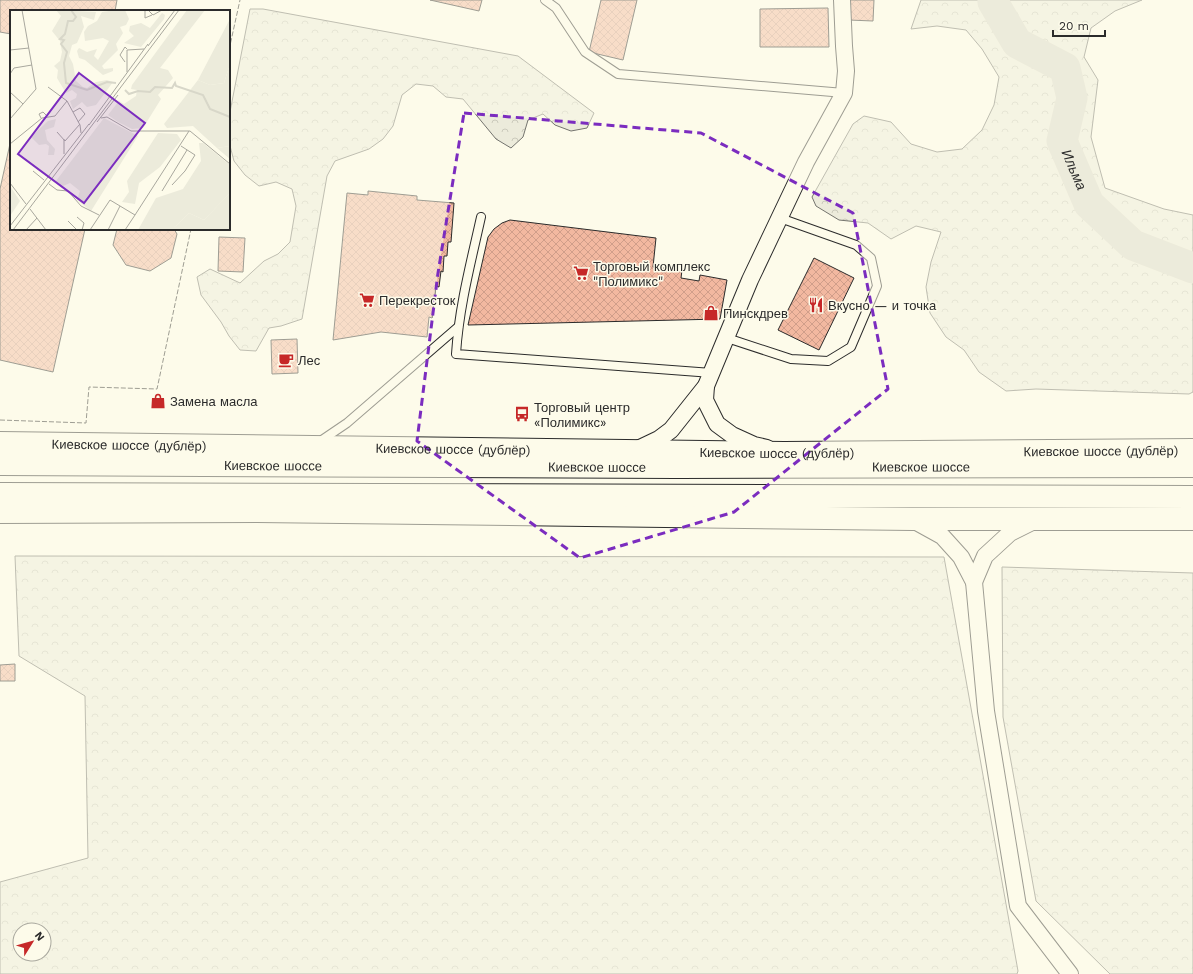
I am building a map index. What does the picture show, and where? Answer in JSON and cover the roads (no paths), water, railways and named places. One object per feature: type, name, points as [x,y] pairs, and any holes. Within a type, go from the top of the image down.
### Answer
[{"type":"main road","name":"Киевское шоссе (дублёр)","points":[[0,443],[631,451],[776,460],[911,452],[1193,450]]},
{"type":"main road","name":"Киевское шоссе","points":[[0,464],[776,460],[1193,466]]},
{"type":"main road","points":[[0,494],[1193,497]]},
{"type":"main road","points":[[0,512],[257,511],[912,519],[1193,519]]},
{"type":"street","points":[[776,460],[754,445],[732,435],[717,424],[705,400],[709,379],[750,280],[806,162],[844,93],[846,71],[842,0]]},
{"type":"street","points":[[631,451],[649,445],[671,430],[709,379]]},
{"type":"street","points":[[912,519],[942,536],[960,557],[974,582],[986,711],[1018,906],[1070,974]]},
{"type":"street","points":[[974,582],[985,556],[1010,533],[1038,519]]},
{"type":"lane","points":[[545,0],[557,4],[585,52],[618,74],[844,93]]},
{"type":"lane","points":[[481,217],[466,283],[458,327],[456,354],[709,379]]},
{"type":"lane","points":[[727,338],[791,359],[828,361],[851,347],[877,286],[871,258],[856,245],[780,218]]},
{"type":"lane","points":[[312,447],[347,423],[458,327]]},
{"type":"waterway","name":"Ильма","points":[[994,0],[993,2],[1017,43],[1065,68],[1072,98],[1062,141],[1089,204],[1133,245],[1193,268]]},
{"type":"place","name":"Торговый комплекс \"Полимикс\"","points":[[581,273]]},
{"type":"place","name":"Перекресток","points":[[367,300]]},
{"type":"place","name":"Вкусно — и точка","points":[[816,305]]},
{"type":"place","name":"Пинскдрев","points":[[711,313]]},
{"type":"place","name":"Лес","points":[[286,360]]},
{"type":"place","name":"Замена масла","points":[[158,401]]},
{"type":"place","name":"Торговый центр «Полимикс»","points":[[522,414]]}]
